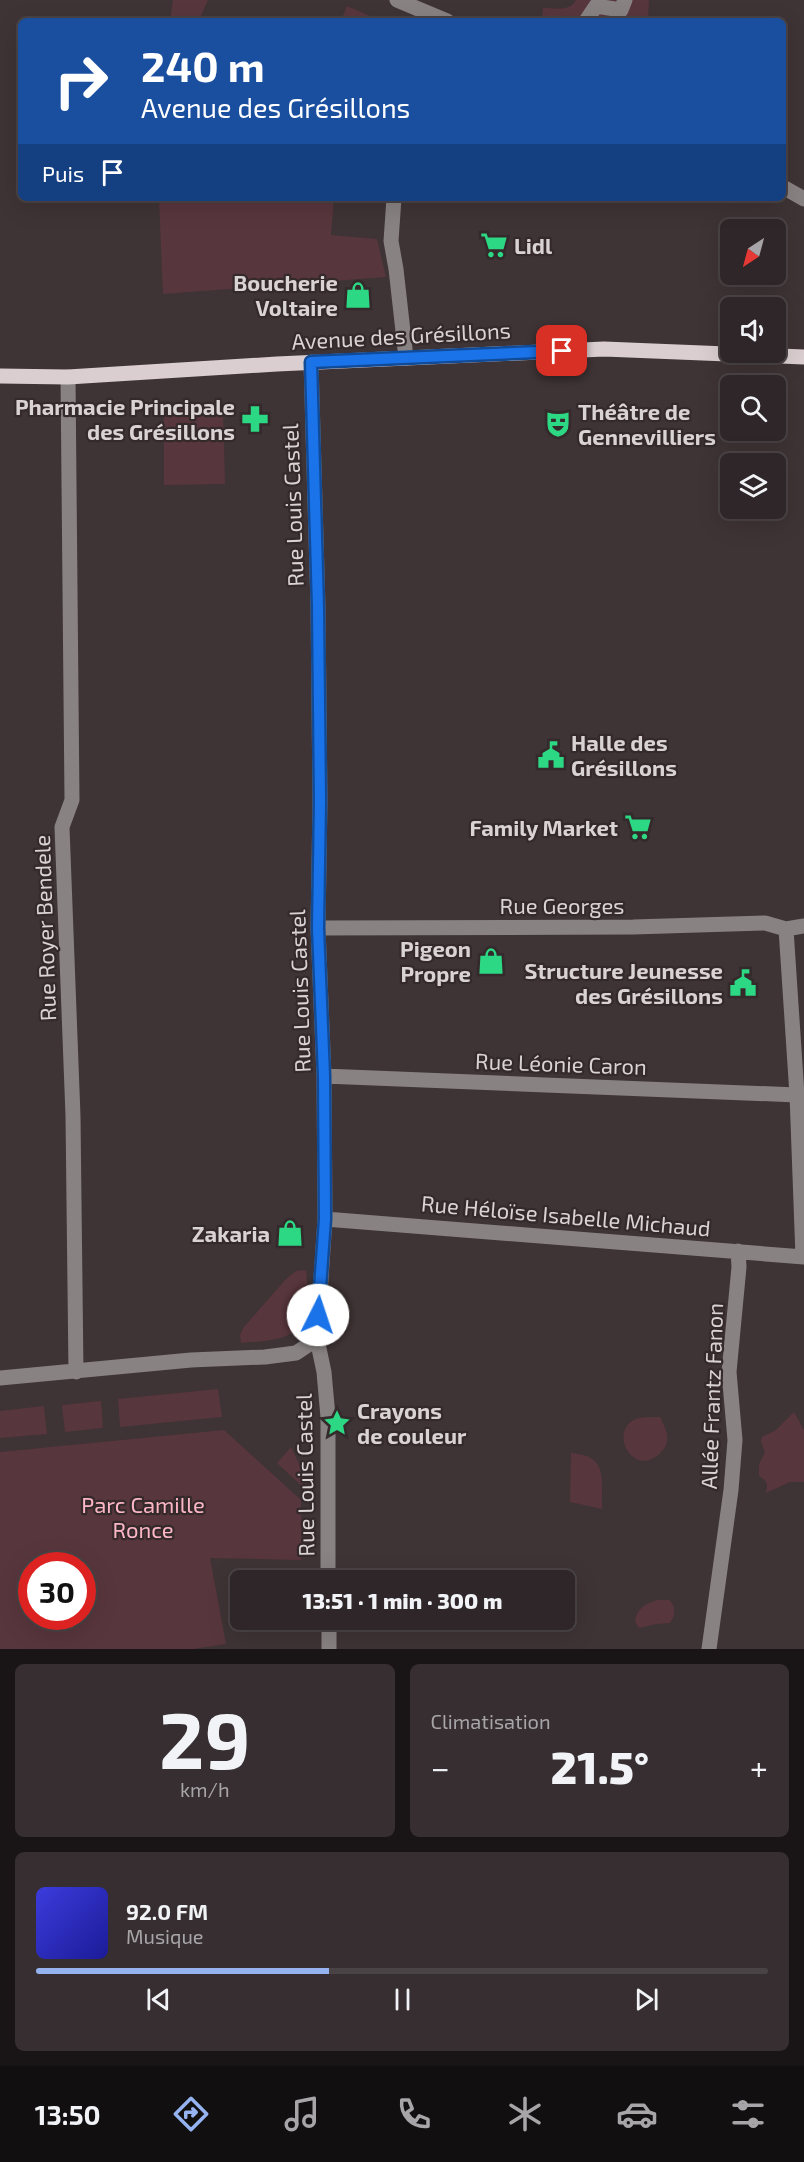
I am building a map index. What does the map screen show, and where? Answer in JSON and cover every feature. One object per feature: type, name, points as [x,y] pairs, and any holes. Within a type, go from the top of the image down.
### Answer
[{"type":"main road","name":"Avenue des Grésillons","points":[[0,376],[68,377],[406,357],[604,349],[804,357]]},
{"type":"street","points":[[397,0],[440,18]]},
{"type":"street","points":[[588,18],[596,3],[621,10],[625,0]]},
{"type":"street","points":[[786,189],[804,199]]},
{"type":"street","points":[[394,201],[391,241],[406,357]]},
{"type":"street","name":"Rue Louis Castel","points":[[311,362],[318,630],[320,801],[318,928],[324,1076],[325,1219],[317,1338],[324,1372],[328,1417],[328,1570]]},
{"type":"street","name":"Rue Royer Bendele","points":[[68,377],[72,800],[62,827],[73,1116],[76,1372]]},
{"type":"street","name":"Rue Georges","points":[[318,928],[633,927],[765,923],[786,929],[804,926]]},
{"type":"street","points":[[786,929],[797,1095],[804,1257]]},
{"type":"street","name":"Rue Léonie Caron","points":[[324,1076],[797,1095]]},
{"type":"street","name":"Rue Héloïse Isabelle Michaud","points":[[325,1219],[804,1257]]},
{"type":"street","name":"Allée Frantz Fanon","points":[[709,1649],[731,1490],[735,1440],[729,1372],[739,1267],[738,1251]]},
{"type":"street","points":[[0,1378],[191,1360],[265,1357],[296,1353],[317,1338]]},
{"type":"street","points":[[328,1630],[329,1649]]},
{"type":"green space","points":[[173,0],[208,0],[201,16],[206,18],[170,18]]},
{"type":"green space","points":[[576,0],[649,0],[648,18],[542,18],[543,8],[566,8]]},
{"type":"green space","points":[[347,6],[375,18],[342,18]]},
{"type":"green space","points":[[159,201],[334,201],[331,235],[377,239],[386,277],[163,294]]},
{"type":"green space","points":[[223,407],[225,484],[164,485],[164,410]]},
{"type":"green space","points":[[306,1270],[308,1307],[306,1318],[300,1327],[293,1333],[273,1340],[241,1343],[240,1335],[243,1328],[287,1278],[296,1271]]},
{"type":"green space","points":[[218,1389],[222,1417],[120,1427],[118,1399]]},
{"type":"green space","points":[[101,1401],[103,1428],[65,1432],[62,1405]]},
{"type":"green space","points":[[44,1406],[47,1434],[0,1438],[0,1411]]},
{"type":"green space","points":[[794,1412],[804,1430],[804,1482],[790,1482],[766,1493],[766,1483],[759,1476],[759,1464],[765,1452],[761,1442],[762,1437],[776,1430]]},
{"type":"green space","points":[[660,1417],[667,1434],[665,1447],[653,1459],[644,1461],[635,1458],[625,1445],[623,1437],[626,1428],[638,1418]]},
{"type":"green space","name":"Parc Camille Ronce","points":[[224,1430],[301,1500],[301,1560],[210,1558],[226,1644],[193,1649],[0,1649],[0,1452]]},
{"type":"green space","points":[[291,1447],[300,1466],[303,1487],[277,1463]]},
{"type":"green space","points":[[571,1453],[583,1455],[597,1464],[602,1478],[602,1509],[570,1502]]},
{"type":"green space","points":[[658,1600],[669,1600],[673,1606],[674,1614],[670,1623],[639,1628],[635,1622],[640,1610]]},
{"type":"place","name":"Lidl","points":[[494,245]]},
{"type":"place","name":"Boucherie Voltaire","points":[[358,295]]},
{"type":"place","name":"Pharmacie Principale des Grésillons","points":[[255,419]]},
{"type":"place","name":"Théâtre de Gennevilliers","points":[[558,424]]},
{"type":"place","name":"Halle des Grésillons","points":[[551,755]]},
{"type":"place","name":"Family Market","points":[[638,827]]},
{"type":"place","name":"Pigeon Propre","points":[[491,961]]},
{"type":"place","name":"Structure Jeunesse des Grésillons","points":[[743,983]]},
{"type":"place","name":"Zakaria","points":[[290,1233]]},
{"type":"place","name":"Crayons de couleur","points":[[337,1423]]},
{"type":"route","points":[[318,1315],[325,1219],[324,1076],[318,928],[320,801],[318,607],[311,362],[562,351]]}]
